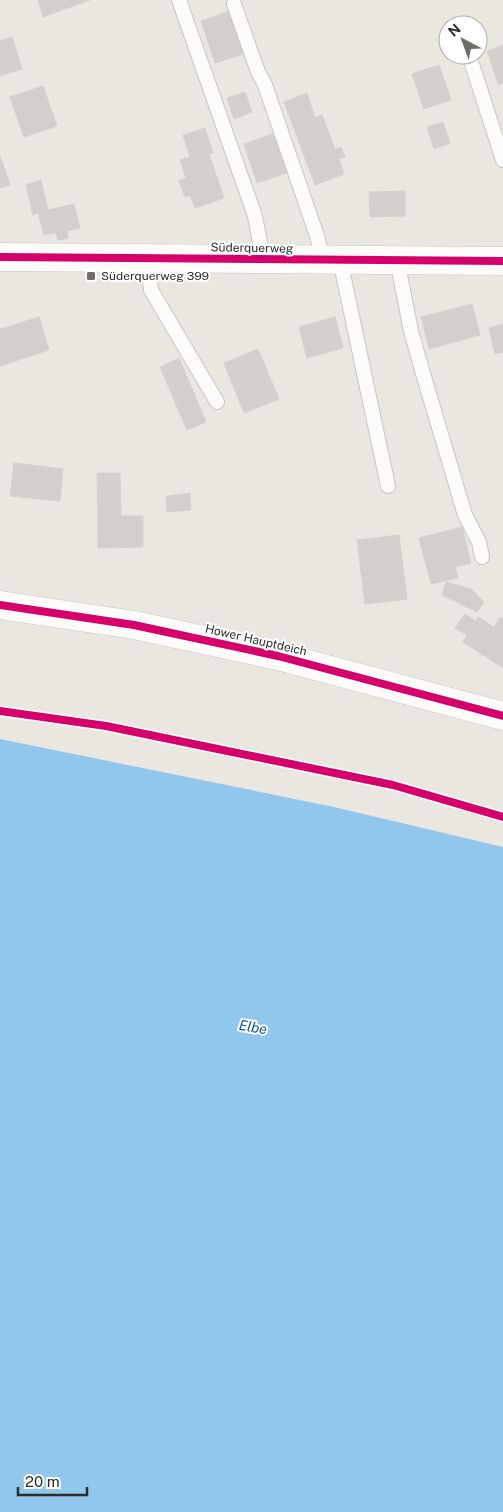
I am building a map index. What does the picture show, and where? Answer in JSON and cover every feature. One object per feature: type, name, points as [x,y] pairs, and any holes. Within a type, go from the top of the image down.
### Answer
[{"type":"street","name":"Süderquerweg","points":[[0,256],[503,261]]},
{"type":"street","name":"Hower Hauptdeich","points":[[0,605],[134,625],[278,656],[503,716]]},
{"type":"lane","points":[[179,0],[255,216],[263,259]]},
{"type":"lane","points":[[234,4],[258,72],[265,85],[317,236],[331,260],[388,486]]},
{"type":"lane","points":[[472,65],[503,160]]},
{"type":"lane","points":[[147,258],[150,290],[218,402]]},
{"type":"lane","points":[[397,260],[407,313],[420,362],[465,515],[479,542],[482,557]]},
{"type":"water","name":"Elbe","points":[[0,739],[334,807],[503,847],[503,1512],[0,1512]]},
{"type":"building","points":[[38,0],[90,0],[43,17]]},
{"type":"building","points":[[229,11],[243,54],[215,63],[201,21]]},
{"type":"building","points":[[12,37],[22,69],[0,76],[0,41]]},
{"type":"building","points":[[503,45],[503,83],[499,85],[488,54],[488,51]]},
{"type":"building","points":[[439,65],[451,100],[424,109],[412,74]]},
{"type":"building","points":[[43,86],[57,126],[24,137],[10,97]]},
{"type":"building","points":[[245,92],[252,112],[234,119],[227,98]]},
{"type":"building","points":[[307,93],[315,118],[322,115],[335,149],[341,147],[345,157],[339,159],[344,174],[315,185],[284,102]]},
{"type":"building","points":[[443,122],[450,143],[434,149],[427,127]]},
{"type":"building","points":[[205,128],[213,153],[209,154],[224,198],[195,208],[190,195],[185,197],[179,181],[186,178],[180,160],[190,157],[183,135]]},
{"type":"building","points":[[275,133],[289,172],[257,183],[244,144]]},
{"type":"building","points":[[0,156],[10,185],[0,188]]},
{"type":"building","points":[[41,180],[48,210],[74,204],[80,228],[67,231],[68,238],[58,240],[56,233],[44,235],[38,213],[33,215],[26,185]]},
{"type":"building","points":[[405,191],[405,216],[370,217],[369,192]]},
{"type":"building","points":[[472,304],[480,335],[429,349],[421,317]]},
{"type":"building","points":[[39,317],[49,350],[0,366],[0,329]]},
{"type":"building","points":[[335,317],[343,348],[307,358],[299,327]]},
{"type":"building","points":[[503,324],[503,352],[495,354],[489,328]]},
{"type":"building","points":[[258,349],[279,399],[244,413],[224,363]]},
{"type":"building","points":[[179,358],[206,422],[187,430],[160,367]]},
{"type":"building","points":[[14,463],[63,469],[60,501],[10,496]]},
{"type":"building","points":[[97,473],[120,473],[121,516],[143,516],[143,547],[98,548]]},
{"type":"building","points":[[190,493],[191,510],[167,512],[166,496]]},
{"type":"building","points":[[462,527],[471,563],[455,567],[458,578],[431,584],[419,538]]},
{"type":"building","points":[[399,535],[407,599],[365,604],[357,540]]},
{"type":"building","points":[[446,582],[471,589],[484,602],[477,612],[442,595]]},
{"type":"building","points":[[465,614],[476,621],[478,617],[494,627],[500,617],[503,619],[503,626],[483,655],[463,642],[467,635],[455,628]]},
{"type":"building","points":[[503,626],[503,668],[483,655]]},
{"type":"cycle path","points":[[0,257],[503,261]]},
{"type":"cycle path","points":[[0,605],[134,625],[278,656],[503,716]]},
{"type":"cycle path","points":[[0,711],[106,726],[393,785],[503,817]]},
{"type":"place","name":"Süderquerweg 399","points":[[91,276]]}]
